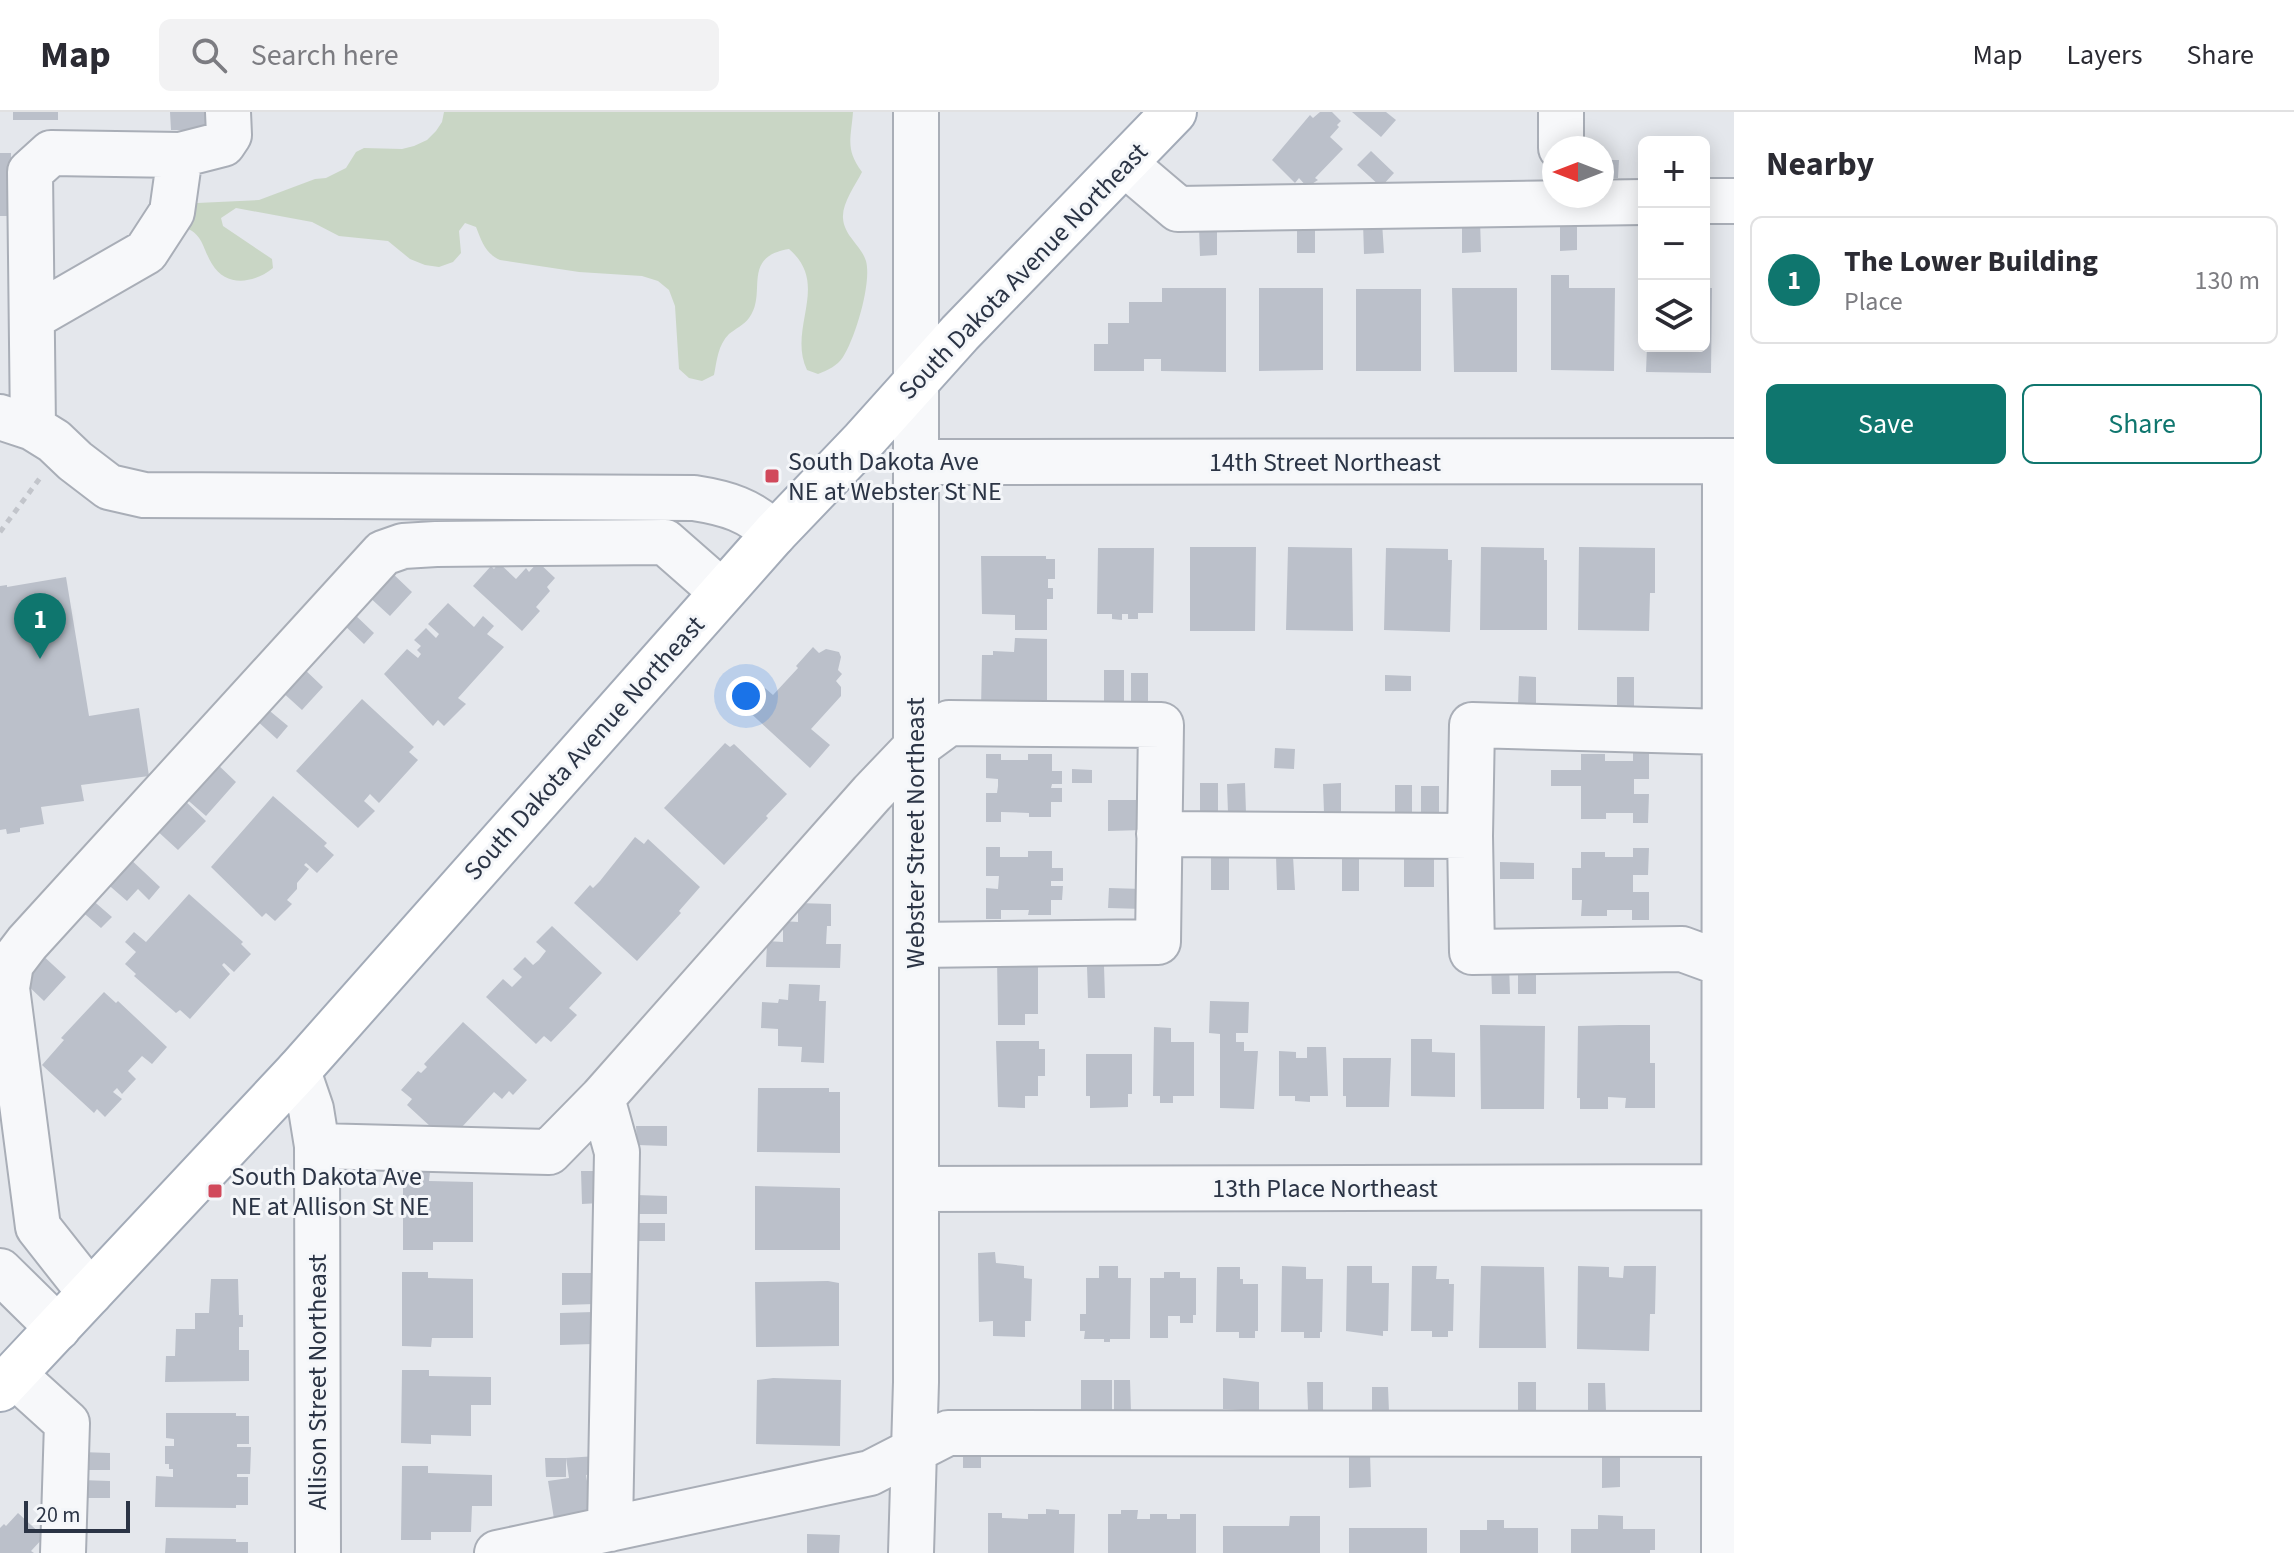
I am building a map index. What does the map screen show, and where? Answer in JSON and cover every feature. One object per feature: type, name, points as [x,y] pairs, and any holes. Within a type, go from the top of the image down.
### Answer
[{"type":"main road","name":"South Dakota Avenue Northeast","points":[[7,1382],[298,1071],[774,534],[960,333],[1174,112]]},
{"type":"street","points":[[228,112],[229,135],[223,144],[180,155],[51,153],[30,172],[33,317],[31,431],[109,487],[144,495],[694,498],[727,503],[745,511],[762,521],[774,534]]},
{"type":"street","name":"Webster Street Northeast","points":[[911,1553],[916,1189],[916,112]]},
{"type":"street","points":[[1561,112],[1561,136]]},
{"type":"street","points":[[33,317],[146,252],[172,212],[180,155]]},
{"type":"street","points":[[1125,164],[1178,209],[1542,200]]},
{"type":"street","points":[[1614,201],[1638,202]]},
{"type":"street","points":[[1710,201],[1734,201]]},
{"type":"street","points":[[1727,1528],[1724,1434],[1729,1187],[1729,461]]},
{"type":"street","name":"14th Street Northeast","points":[[916,462],[1729,461]]},
{"type":"street","points":[[665,542],[694,498]]},
{"type":"street","points":[[90,1293],[38,1227],[7,988],[11,964],[27,943],[383,553],[403,546],[436,544],[665,542],[722,592]]},
{"type":"street","points":[[317,1146],[549,1152],[602,1098],[872,793],[915,748],[949,723],[1161,725],[1158,942],[916,945]]},
{"type":"street","points":[[1729,737],[1472,725],[1470,836],[1472,952],[1682,949],[1729,966]]},
{"type":"street","points":[[1159,834],[1470,836]]},
{"type":"street","name":"Allison Street Northeast","points":[[298,1071],[311,1109],[317,1146],[318,1553]]},
{"type":"street","points":[[602,1098],[617,1152],[610,1529]]},
{"type":"street","name":"13th Place Northeast","points":[[916,1189],[1729,1187]]},
{"type":"street","points":[[0,1271],[58,1328]]},
{"type":"street","points":[[7,1382],[67,1423],[63,1553]]},
{"type":"street","points":[[497,1553],[870,1473],[948,1433],[1724,1434]]},
{"type":"path","points":[[0,532],[31,431]]},
{"type":"green space","points":[[444,112],[853,112],[851,150],[862,172],[847,201],[843,218],[846,230],[864,255],[867,283],[852,338],[843,357],[818,374],[807,370],[802,354],[802,338],[807,277],[801,263],[789,249],[774,253],[765,260],[760,268],[754,308],[747,320],[722,343],[714,375],[702,381],[689,378],[679,369],[675,306],[669,290],[658,281],[642,276],[579,272],[500,260],[487,250],[476,227],[465,223],[459,231],[461,253],[453,262],[439,267],[410,259],[388,241],[339,236],[312,222],[236,208],[221,218],[223,226],[272,259],[273,268],[258,277],[241,281],[218,272],[198,236],[181,227],[197,203],[259,200],[315,179],[326,178],[346,168],[356,152],[364,148],[402,149],[414,146],[436,131]]},
{"type":"building","points":[[13,112],[58,112],[58,120],[13,120]]},
{"type":"building","points":[[170,112],[207,112],[208,130],[171,130]]},
{"type":"building","points":[[1320,112],[1332,112],[1341,121],[1330,137],[1343,149],[1315,178],[1318,180],[1307,187],[1299,178],[1295,183],[1272,160],[1310,115],[1313,118]]},
{"type":"building","points":[[1352,112],[1386,112],[1396,120],[1381,137]]},
{"type":"building","points":[[1371,151],[1394,173],[1381,187],[1357,165]]},
{"type":"building","points":[[0,153],[11,153],[11,216],[0,216]]},
{"type":"building","points":[[1614,160],[1619,160],[1618,178],[1614,178]]},
{"type":"building","points":[[1462,220],[1480,220],[1481,252],[1462,253]]},
{"type":"building","points":[[1382,222],[1384,253],[1364,254],[1363,223]]},
{"type":"building","points":[[1560,222],[1577,222],[1577,250],[1560,251]]},
{"type":"building","points":[[1297,224],[1315,224],[1315,253],[1297,253]]},
{"type":"building","points":[[1199,227],[1217,227],[1217,255],[1200,256]]},
{"type":"building","points":[[1551,275],[1569,275],[1569,288],[1615,288],[1614,371],[1551,370]]},
{"type":"building","points":[[1162,288],[1226,288],[1226,372],[1161,371],[1161,359],[1144,359],[1144,371],[1094,371],[1094,344],[1108,344],[1108,323],[1129,323],[1129,302],[1162,302]]},
{"type":"building","points":[[1259,288],[1323,288],[1323,370],[1259,371]]},
{"type":"building","points":[[1452,288],[1517,288],[1517,372],[1454,372]]},
{"type":"building","points":[[1712,288],[1711,373],[1646,372],[1647,352],[1710,352]]},
{"type":"building","points":[[1356,289],[1421,289],[1421,371],[1356,371]]},
{"type":"building","points":[[1190,547],[1256,547],[1255,631],[1190,631]]},
{"type":"building","points":[[1288,547],[1352,548],[1353,631],[1286,630]]},
{"type":"building","points":[[1481,547],[1544,548],[1544,560],[1547,560],[1547,630],[1480,630]]},
{"type":"building","points":[[1579,547],[1655,548],[1655,593],[1650,593],[1649,631],[1578,630]]},
{"type":"building","points":[[1098,548],[1154,548],[1153,613],[1138,613],[1138,619],[1128,619],[1128,614],[1122,614],[1122,620],[1112,619],[1112,614],[1097,614]]},
{"type":"building","points":[[1386,548],[1448,549],[1448,560],[1452,560],[1450,632],[1384,630]]},
{"type":"building","points":[[981,556],[1046,556],[1046,559],[1055,559],[1055,579],[1048,579],[1048,588],[1053,588],[1053,599],[1047,599],[1047,630],[1015,630],[1015,615],[982,614]]},
{"type":"building","points":[[538,562],[555,578],[547,587],[550,591],[536,607],[540,611],[522,631],[473,586],[491,566],[494,569],[499,563],[516,579],[526,568],[529,572]]},
{"type":"building","points":[[390,571],[412,592],[390,616],[367,595]]},
{"type":"building","points":[[66,577],[89,716],[139,708],[149,776],[81,785],[84,801],[41,807],[44,824],[20,828],[20,832],[7,834],[6,829],[0,830],[0,586]]},
{"type":"building","points":[[448,603],[474,627],[483,616],[494,626],[487,634],[504,647],[458,698],[466,704],[444,726],[438,720],[433,726],[384,674],[407,649],[418,658],[421,654],[417,650],[421,646],[414,640],[426,628],[436,638],[439,634],[428,624]]},
{"type":"building","points":[[352,612],[374,633],[364,644],[342,623]]},
{"type":"building","points":[[1015,638],[1047,639],[1047,712],[981,710],[982,655],[993,655],[993,651],[1014,652]]},
{"type":"building","points":[[813,647],[819,653],[826,649],[839,652],[838,670],[842,674],[836,681],[841,687],[841,696],[811,729],[830,745],[810,768],[746,709],[765,688],[773,695]]},
{"type":"building","points":[[302,667],[323,687],[302,710],[280,690]]},
{"type":"building","points":[[1104,670],[1124,670],[1124,702],[1104,702]]},
{"type":"building","points":[[1131,673],[1148,673],[1148,702],[1131,702]]},
{"type":"building","points":[[1385,675],[1411,676],[1411,691],[1385,691]]},
{"type":"building","points":[[1519,676],[1536,677],[1536,705],[1518,705]]},
{"type":"building","points":[[1617,677],[1634,677],[1634,707],[1617,706]]},
{"type":"building","points":[[362,699],[414,747],[409,752],[418,760],[379,803],[370,794],[364,801],[375,811],[358,828],[296,771]]},
{"type":"building","points":[[265,707],[288,726],[277,739],[255,719]]},
{"type":"building","points":[[725,743],[730,747],[734,744],[787,794],[724,865],[664,808]]},
{"type":"building","points":[[1275,748],[1295,749],[1294,769],[1274,768]]},
{"type":"building","points":[[1633,750],[1649,750],[1649,779],[1634,779],[1634,794],[1649,794],[1648,823],[1633,823],[1633,813],[1606,813],[1606,819],[1581,819],[1581,786],[1551,786],[1551,770],[1581,770],[1581,754],[1605,754],[1605,761],[1633,761]]},
{"type":"building","points":[[986,754],[1001,754],[1001,760],[1028,760],[1028,754],[1052,754],[1052,771],[1062,771],[1062,784],[1052,784],[1051,788],[1062,788],[1062,802],[1051,802],[1051,817],[1001,812],[1001,822],[986,822],[986,793],[997,793],[998,779],[986,778]]},
{"type":"building","points":[[215,762],[236,782],[206,816],[183,796]]},
{"type":"building","points":[[1072,769],[1092,770],[1092,783],[1072,783]]},
{"type":"building","points":[[1200,783],[1218,783],[1218,813],[1200,813]]},
{"type":"building","points":[[1245,783],[1246,813],[1228,813],[1227,784]]},
{"type":"building","points":[[1341,783],[1341,813],[1324,813],[1323,784]]},
{"type":"building","points":[[1395,785],[1412,785],[1412,816],[1395,816]]},
{"type":"building","points":[[1421,786],[1439,786],[1439,816],[1421,816]]},
{"type":"building","points":[[273,796],[327,843],[324,846],[334,855],[317,873],[306,863],[304,865],[309,869],[287,900],[292,904],[275,921],[266,913],[262,917],[211,867]]},
{"type":"building","points":[[182,798],[206,821],[178,850],[154,828]]},
{"type":"building","points":[[1108,800],[1143,800],[1144,830],[1108,831]]},
{"type":"building","points":[[635,837],[644,844],[648,839],[700,887],[637,961],[574,903],[590,885],[593,888],[600,881]]},
{"type":"building","points":[[986,847],[1000,847],[1000,857],[1028,857],[1028,851],[1052,851],[1052,868],[1063,868],[1063,881],[1051,881],[1051,886],[1063,886],[1062,900],[1051,900],[1051,915],[1028,915],[1029,910],[1001,910],[1001,919],[986,919],[986,888],[998,889],[999,876],[986,876]]},
{"type":"building","points":[[1633,848],[1649,848],[1648,875],[1633,875],[1633,892],[1649,892],[1649,920],[1632,920],[1632,910],[1607,910],[1607,916],[1581,916],[1582,900],[1572,900],[1572,868],[1581,868],[1581,852],[1605,852],[1605,857],[1633,857]]},
{"type":"building","points":[[127,856],[160,887],[149,900],[138,889],[127,901],[104,881]]},
{"type":"building","points":[[1276,856],[1293,856],[1295,890],[1277,890]]},
{"type":"building","points":[[1404,856],[1434,856],[1434,887],[1404,887]]},
{"type":"building","points":[[1211,857],[1229,857],[1229,890],[1211,890]]},
{"type":"building","points":[[1342,858],[1359,858],[1359,891],[1342,891]]},
{"type":"building","points":[[1500,862],[1534,863],[1534,879],[1500,879]]},
{"type":"building","points":[[1109,888],[1143,889],[1143,909],[1108,908]]},
{"type":"building","points":[[189,894],[243,942],[241,944],[251,954],[234,972],[224,963],[222,965],[230,974],[190,1019],[180,1010],[176,1013],[134,976],[136,974],[125,964],[136,952],[125,942],[134,932],[146,942]]},
{"type":"building","points":[[90,898],[112,917],[101,928],[79,909]]},
{"type":"building","points":[[798,903],[831,904],[831,926],[827,926],[826,944],[841,944],[840,968],[766,967],[767,941],[783,942],[783,921],[798,922]]},
{"type":"building","points":[[552,926],[602,973],[569,1008],[577,1015],[551,1042],[544,1036],[536,1044],[486,997],[503,979],[512,987],[522,977],[513,969],[525,957],[533,965],[539,960],[546,951],[536,942]]},
{"type":"building","points":[[39,952],[66,977],[44,1001],[22,980]]},
{"type":"building","points":[[997,958],[1038,958],[1038,1014],[1025,1014],[1025,1025],[998,1025]]},
{"type":"building","points":[[1491,964],[1509,964],[1510,994],[1492,994]]},
{"type":"building","points":[[1518,965],[1536,965],[1536,994],[1518,994]]},
{"type":"building","points":[[1104,966],[1105,998],[1088,998],[1087,967]]},
{"type":"building","points":[[789,984],[820,985],[819,1001],[826,1001],[824,1063],[801,1062],[802,1047],[778,1046],[778,1029],[761,1028],[762,1002],[788,1000]]},
{"type":"building","points":[[104,992],[116,1003],[118,1001],[167,1047],[152,1064],[142,1056],[128,1071],[136,1079],[122,1094],[117,1088],[113,1092],[122,1099],[105,1117],[97,1109],[94,1113],[42,1065],[64,1040],[61,1038]]},
{"type":"building","points":[[1210,1001],[1249,1002],[1248,1033],[1236,1033],[1236,1042],[1244,1042],[1244,1051],[1258,1051],[1254,1109],[1220,1108],[1220,1034],[1209,1033]]},
{"type":"building","points":[[463,1022],[527,1080],[513,1095],[509,1091],[502,1099],[494,1092],[451,1139],[443,1138],[407,1105],[412,1099],[401,1090],[418,1071],[421,1073],[427,1067],[424,1064]]},
{"type":"building","points":[[1480,1025],[1545,1026],[1544,1109],[1481,1109]]},
{"type":"building","points":[[1650,1025],[1650,1063],[1655,1063],[1655,1108],[1625,1108],[1626,1098],[1608,1097],[1608,1109],[1580,1109],[1580,1098],[1577,1098],[1578,1026]]},
{"type":"building","points":[[1154,1027],[1171,1028],[1171,1042],[1194,1042],[1194,1096],[1173,1096],[1173,1103],[1160,1103],[1160,1096],[1153,1096]]},
{"type":"building","points":[[1411,1039],[1432,1039],[1432,1052],[1455,1053],[1455,1097],[1411,1096]]},
{"type":"building","points":[[996,1041],[1039,1041],[1039,1049],[1045,1049],[1045,1076],[1038,1076],[1038,1096],[1025,1096],[1025,1108],[998,1107]]},
{"type":"building","points":[[1307,1047],[1326,1047],[1328,1096],[1310,1096],[1310,1102],[1295,1101],[1295,1096],[1279,1096],[1279,1051],[1296,1052],[1296,1058],[1307,1058]]},
{"type":"building","points":[[1086,1054],[1132,1054],[1132,1094],[1128,1094],[1128,1107],[1090,1108],[1090,1096],[1086,1096]]},
{"type":"building","points":[[1343,1058],[1391,1058],[1389,1107],[1346,1107]]},
{"type":"building","points":[[758,1088],[829,1088],[829,1092],[840,1092],[840,1153],[757,1152]]},
{"type":"building","points":[[636,1126],[667,1126],[667,1146],[637,1145]]},
{"type":"building","points":[[581,1171],[599,1171],[600,1203],[582,1204]]},
{"type":"building","points":[[403,1172],[430,1172],[429,1181],[473,1182],[473,1242],[433,1242],[433,1250],[403,1250]]},
{"type":"building","points":[[755,1186],[840,1188],[840,1250],[755,1250]]},
{"type":"building","points":[[636,1195],[667,1196],[667,1214],[635,1214]]},
{"type":"building","points":[[635,1223],[665,1223],[665,1241],[635,1241]]},
{"type":"building","points":[[995,1252],[996,1263],[1024,1266],[1024,1278],[1032,1279],[1031,1321],[1025,1321],[1025,1337],[993,1336],[993,1321],[979,1322],[978,1253]]},
{"type":"building","points":[[1099,1266],[1118,1266],[1118,1278],[1131,1278],[1130,1339],[1104,1342],[1104,1339],[1084,1339],[1085,1331],[1080,1331],[1080,1314],[1086,1314],[1086,1278],[1099,1278]]},
{"type":"building","points":[[1282,1266],[1306,1267],[1306,1279],[1323,1279],[1320,1338],[1304,1338],[1304,1332],[1281,1332]]},
{"type":"building","points":[[1347,1266],[1372,1266],[1372,1283],[1389,1283],[1388,1331],[1383,1331],[1383,1336],[1346,1331]]},
{"type":"building","points":[[1412,1266],[1437,1266],[1436,1279],[1449,1279],[1449,1284],[1454,1284],[1453,1331],[1448,1331],[1448,1337],[1432,1337],[1432,1331],[1411,1331]]},
{"type":"building","points":[[1481,1266],[1544,1267],[1546,1348],[1479,1348]]},
{"type":"building","points":[[1578,1266],[1609,1267],[1609,1277],[1623,1278],[1624,1266],[1656,1266],[1655,1314],[1650,1314],[1649,1351],[1577,1349]]},
{"type":"building","points":[[1217,1267],[1240,1267],[1243,1284],[1258,1284],[1258,1331],[1255,1331],[1255,1338],[1239,1338],[1239,1332],[1216,1332]]},
{"type":"building","points":[[402,1272],[428,1272],[428,1278],[473,1279],[473,1338],[432,1338],[431,1347],[402,1346]]},
{"type":"building","points":[[1164,1272],[1180,1272],[1180,1278],[1196,1278],[1196,1315],[1193,1315],[1193,1323],[1180,1323],[1180,1316],[1168,1316],[1168,1338],[1150,1338],[1150,1278],[1164,1278]]},
{"type":"building","points":[[562,1273],[595,1273],[595,1304],[562,1305]]},
{"type":"building","points":[[211,1279],[238,1279],[239,1315],[243,1315],[243,1327],[239,1327],[239,1350],[249,1350],[249,1381],[165,1382],[166,1356],[175,1356],[176,1329],[195,1329],[195,1313],[209,1313]]},
{"type":"building","points":[[755,1282],[839,1283],[839,1346],[756,1347]]},
{"type":"building","points":[[593,1312],[593,1344],[560,1345],[560,1313]]},
{"type":"building","points":[[402,1370],[429,1370],[429,1376],[491,1377],[491,1405],[471,1405],[471,1436],[431,1435],[431,1444],[401,1443]]},
{"type":"building","points":[[1223,1378],[1259,1382],[1259,1411],[1223,1409]]},
{"type":"building","points":[[757,1380],[841,1380],[840,1446],[756,1444]]},
{"type":"building","points":[[1081,1380],[1112,1380],[1112,1413],[1081,1413]]},
{"type":"building","points":[[1114,1380],[1130,1380],[1131,1412],[1114,1412]]},
{"type":"building","points":[[1307,1382],[1323,1382],[1323,1411],[1308,1411]]},
{"type":"building","points":[[1518,1382],[1536,1382],[1536,1412],[1518,1412]]},
{"type":"building","points":[[1588,1383],[1605,1383],[1606,1411],[1588,1411]]},
{"type":"building","points":[[1372,1387],[1388,1387],[1389,1412],[1372,1412]]},
{"type":"building","points":[[166,1413],[236,1413],[236,1416],[249,1416],[249,1444],[237,1444],[237,1447],[251,1447],[250,1474],[237,1474],[237,1477],[248,1477],[248,1505],[236,1505],[236,1508],[155,1507],[156,1476],[173,1477],[173,1469],[165,1464],[165,1446],[174,1446],[174,1439],[166,1438]]},
{"type":"building","points":[[963,1449],[981,1449],[981,1468],[963,1468]]},
{"type":"building","points":[[81,1452],[110,1453],[110,1470],[81,1470]]},
{"type":"building","points":[[1602,1453],[1620,1453],[1620,1487],[1602,1488]]},
{"type":"building","points":[[1349,1454],[1370,1454],[1371,1487],[1349,1488]]},
{"type":"building","points":[[597,1456],[601,1473],[586,1475],[592,1512],[554,1519],[548,1481],[569,1478],[566,1458]]},
{"type":"building","points":[[545,1458],[566,1458],[566,1477],[546,1477]]},
{"type":"building","points":[[402,1466],[428,1466],[428,1473],[492,1475],[492,1506],[472,1506],[471,1532],[431,1532],[431,1540],[401,1540]]},
{"type":"building","points":[[81,1480],[110,1481],[110,1498],[81,1498]]},
{"type":"building","points":[[1046,1509],[1059,1510],[1059,1514],[1075,1514],[1074,1553],[988,1553],[988,1513],[1002,1513],[1002,1518],[1028,1519],[1028,1514],[1046,1514]]},
{"type":"building","points":[[1121,1510],[1138,1510],[1137,1519],[1150,1519],[1150,1514],[1167,1514],[1167,1519],[1180,1519],[1180,1514],[1196,1514],[1196,1553],[1108,1553],[1108,1514],[1121,1514]]},
{"type":"building","points":[[18,1513],[44,1537],[31,1551],[34,1553],[0,1553],[0,1528]]},
{"type":"building","points":[[1598,1515],[1623,1516],[1623,1529],[1655,1529],[1655,1550],[1650,1550],[1650,1553],[1571,1553],[1571,1529],[1598,1529]]},
{"type":"building","points":[[1290,1516],[1320,1516],[1320,1553],[1223,1553],[1223,1526],[1289,1526]]},
{"type":"building","points":[[1487,1520],[1504,1520],[1504,1528],[1538,1528],[1538,1553],[1460,1553],[1460,1530],[1487,1530]]},
{"type":"building","points":[[1349,1528],[1427,1528],[1427,1553],[1349,1553]]},
{"type":"building","points":[[807,1534],[840,1535],[839,1553],[807,1553]]},
{"type":"building","points":[[166,1538],[236,1539],[236,1542],[248,1542],[248,1553],[165,1553]]},
{"type":"place","name":"South Dakota Ave NE at Webster St NE","points":[[772,476]]},
{"type":"place","name":"The Lower Building","points":[[40,659]]},
{"type":"place","name":"South Dakota Ave NE at Allison St NE","points":[[215,1191]]}]
